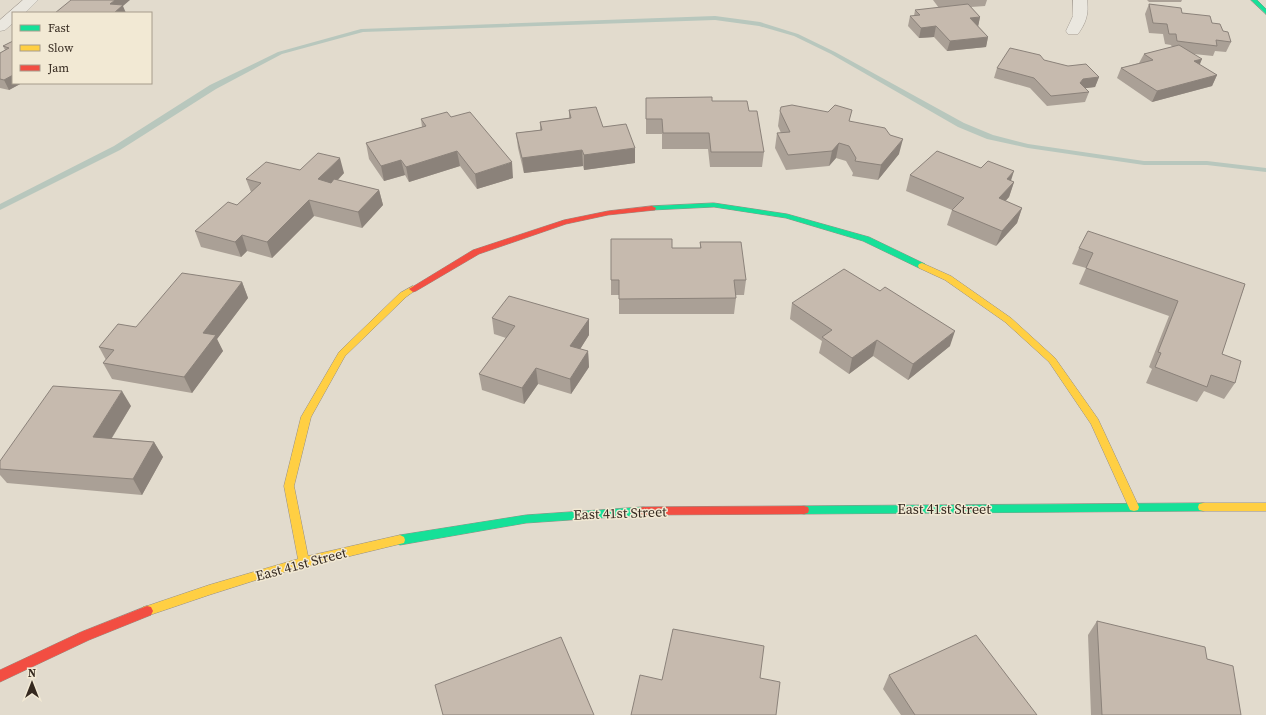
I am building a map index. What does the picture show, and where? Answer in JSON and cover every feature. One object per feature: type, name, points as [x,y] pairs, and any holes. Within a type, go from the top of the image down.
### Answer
[{"type":"street","points":[[17,12],[31,0]]},
{"type":"street","points":[[1073,31],[1079,24],[1081,10],[1080,0]]},
{"type":"street","points":[[1254,0],[1266,12]]},
{"type":"street","points":[[0,27],[12,17]]},
{"type":"street","points":[[304,562],[289,486],[306,417],[342,354],[403,295],[476,252],[564,222],[608,213],[664,206],[714,205],[787,216],[866,239],[948,278],[1008,320],[1052,360],[1095,422],[1134,507]]},
{"type":"street","name":"East 41st Street","points":[[0,676],[64,645],[136,615],[201,593],[304,562],[385,543],[465,528],[564,516],[647,511],[1266,507]]},
{"type":"building","points":[[71,0],[115,0],[110,4],[123,5],[115,12],[56,12]]},
{"type":"building","points":[[968,4],[980,17],[970,18],[988,37],[950,41],[936,26],[921,28],[910,16],[920,15],[915,10]]},
{"type":"building","points":[[1149,4],[1181,8],[1182,13],[1210,16],[1212,23],[1220,24],[1223,31],[1228,32],[1231,42],[1216,40],[1217,46],[1177,41],[1176,34],[1169,34],[1167,24],[1153,23]]},
{"type":"building","points":[[12,42],[12,76],[4,80],[0,79],[0,53],[9,48],[3,46]]},
{"type":"building","points":[[1179,45],[1202,59],[1194,61],[1217,75],[1157,91],[1121,68],[1153,60],[1144,54]]},
{"type":"building","points":[[1010,48],[1040,55],[1044,60],[1068,66],[1086,64],[1099,77],[1083,79],[1080,83],[1089,92],[1051,96],[1034,78],[997,68]]},
{"type":"building","points":[[712,97],[712,101],[747,101],[749,111],[757,111],[764,152],[711,152],[709,133],[663,133],[662,119],[646,119],[646,98]]},
{"type":"building","points":[[792,105],[828,112],[835,105],[852,110],[849,121],[885,128],[890,135],[903,139],[881,165],[855,161],[856,158],[849,146],[839,143],[832,151],[788,155],[777,133],[790,132],[780,111],[781,107]]},
{"type":"building","points":[[596,107],[603,127],[626,124],[635,148],[584,155],[582,150],[522,158],[516,133],[542,130],[540,122],[571,118],[569,110]]},
{"type":"building","points":[[447,112],[451,117],[470,112],[512,162],[475,174],[457,151],[406,167],[401,160],[381,166],[366,143],[426,126],[421,119]]},
{"type":"building","points":[[937,151],[981,168],[988,161],[1014,171],[1007,179],[1014,182],[999,198],[1022,208],[1002,231],[952,210],[964,198],[910,175]]},
{"type":"building","points":[[318,153],[340,158],[318,179],[331,183],[334,179],[379,190],[358,212],[309,200],[267,242],[242,235],[235,242],[195,231],[228,202],[237,205],[261,183],[246,179],[266,162],[300,170]]},
{"type":"building","points":[[1088,231],[1245,284],[1222,354],[1241,361],[1235,383],[1211,375],[1207,387],[1155,367],[1161,353],[1158,352],[1178,301],[1086,268],[1093,253],[1079,248]]},
{"type":"building","points":[[611,239],[672,239],[672,248],[701,248],[700,242],[741,242],[746,280],[734,280],[736,298],[619,299],[619,280],[611,280]]},
{"type":"building","points":[[844,269],[880,291],[885,287],[955,331],[913,364],[877,340],[852,358],[822,337],[832,330],[792,303]]},
{"type":"building","points":[[182,273],[242,282],[203,333],[216,335],[184,377],[103,363],[114,350],[99,347],[118,324],[136,327]]},
{"type":"building","points":[[509,296],[589,319],[570,346],[588,351],[570,379],[536,368],[522,388],[479,374],[515,326],[492,318]]},
{"type":"building","points":[[53,386],[122,391],[93,437],[154,442],[133,479],[0,469],[0,461]]},
{"type":"building","points":[[1097,621],[1205,647],[1207,659],[1233,666],[1241,715],[1102,715]]},
{"type":"building","points":[[673,629],[764,646],[760,678],[780,682],[776,715],[631,715],[640,675],[662,680]]},
{"type":"building","points":[[976,635],[1037,715],[915,715],[889,675]]},
{"type":"building","points":[[561,637],[594,715],[443,715],[435,685]]},
{"type":"waterway","points":[[0,207],[117,148],[213,87],[280,53],[363,30],[715,18],[760,24],[796,35],[833,53],[961,125],[990,137],[1028,146],[1144,163],[1207,163],[1266,170]]},
{"type":"traffic: fast","points":[[1254,0],[1266,12]]},
{"type":"traffic: fast","points":[[652,208],[714,205],[787,216],[866,239],[922,266]]},
{"type":"traffic: fast","points":[[804,510],[1203,507]]},
{"type":"traffic: fast","points":[[400,540],[526,519],[643,511]]},
{"type":"traffic: slow","points":[[922,266],[948,278],[1008,320],[1052,360],[1095,422],[1134,507]]},
{"type":"traffic: slow","points":[[304,562],[289,486],[306,417],[342,354],[403,295],[413,289]]},
{"type":"traffic: slow","points":[[1203,507],[1266,507]]},
{"type":"traffic: slow","points":[[147,611],[241,580],[304,562],[400,540]]},
{"type":"traffic: jam","points":[[413,289],[476,252],[564,222],[608,213],[652,208]]},
{"type":"traffic: jam","points":[[643,511],[804,510]]},
{"type":"traffic: jam","points":[[0,676],[85,636],[147,611]]}]
